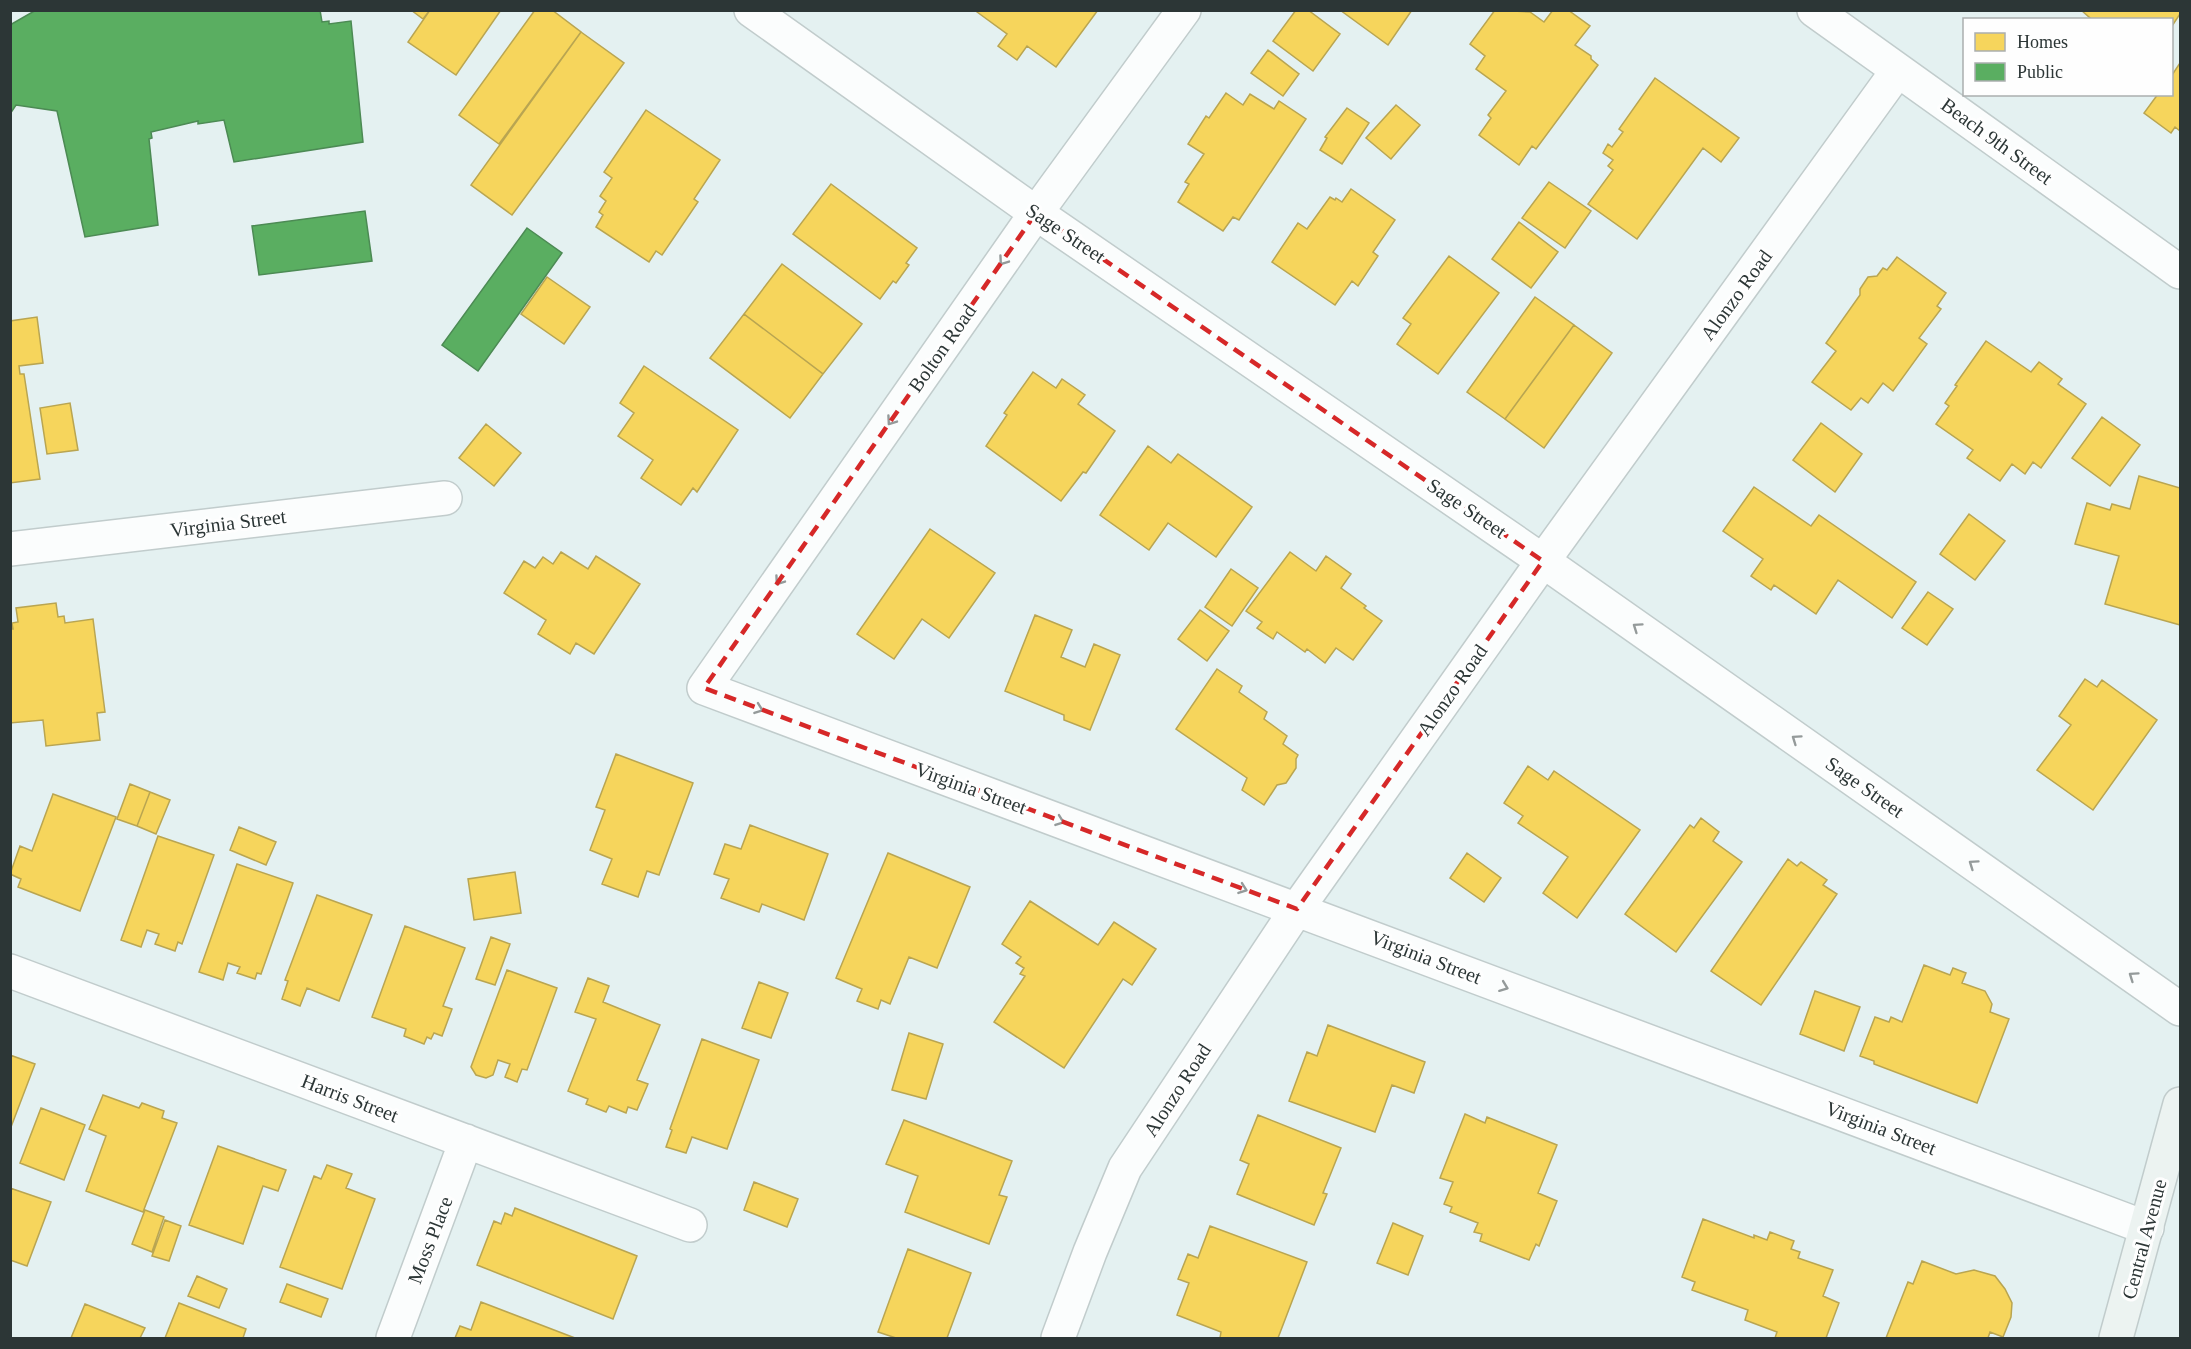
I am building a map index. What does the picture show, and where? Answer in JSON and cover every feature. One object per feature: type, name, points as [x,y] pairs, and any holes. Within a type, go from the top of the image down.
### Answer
[{"type":"street","name":"Sage Street","points":[[751,10],[1036,213],[1543,561],[2181,1009]]},
{"type":"street","name":"Bolton Road","points":[[704,688],[1036,213],[1184,10]]},
{"type":"street","name":"Beach 9th Street","points":[[1814,10],[2181,272]]},
{"type":"street","name":"Alonzo Road","points":[[1058,1338],[1125,1168],[1297,909],[1543,561],[1898,70]]},
{"type":"street","name":"Virginia Street","points":[[10,549],[445,498]]},
{"type":"street","name":"Virginia Street","points":[[704,688],[2147,1228]]},
{"type":"street","name":"Harris Street","points":[[10,971],[690,1225]]},
{"type":"street","name":"Central Avenue","points":[[2116,1338],[2181,1104]]},
{"type":"street","name":"Moss Place","points":[[393,1338],[466,1141]]},
{"type":"highlighted area","points":[[1036,213],[1543,561],[1297,909],[704,688]]},
{"type":"building: Homes","points":[[411,10],[430,10],[423,19]]},
{"type":"building: Homes","points":[[430,10],[501,10],[456,75],[408,42]]},
{"type":"building: Homes","points":[[535,10],[552,10],[581,32],[499,144],[459,115]]},
{"type":"building: Homes","points":[[979,10],[1098,10],[1056,67],[1027,46],[1017,60],[998,46],[1007,34],[977,12]]},
{"type":"building: Homes","points":[[1296,10],[1308,10],[1340,34],[1313,71],[1273,41]]},
{"type":"building: Homes","points":[[1340,10],[1412,10],[1388,45]]},
{"type":"building: Homes","points":[[1495,10],[1530,12],[1544,22],[1553,10],[1568,10],[1590,26],[1575,45],[1591,56],[1591,59],[1598,65],[1536,149],[1532,146],[1519,165],[1479,135],[1491,118],[1488,115],[1506,91],[1476,69],[1485,56],[1470,44]]},
{"type":"building: Homes","points":[[2081,10],[2180,10],[2173,24],[2173,18],[2090,18]]},
{"type":"building: Homes","points":[[581,32],[624,63],[512,215],[471,185]]},
{"type":"building: Homes","points":[[1268,50],[1299,74],[1283,96],[1251,73]]},
{"type":"building: Homes","points":[[2180,63],[2180,131],[2175,127],[2171,133],[2144,113],[2157,96],[2173,96],[2173,74]]},
{"type":"building: Homes","points":[[1655,78],[1739,138],[1721,162],[1703,148],[1637,239],[1588,204],[1613,170],[1608,166],[1613,160],[1603,153],[1608,144],[1612,147],[1623,132],[1619,129]]},
{"type":"building: Homes","points":[[1226,93],[1243,105],[1250,94],[1274,109],[1279,101],[1306,119],[1239,220],[1233,217],[1223,231],[1178,202],[1189,184],[1185,182],[1204,154],[1188,144],[1206,116],[1209,118]]},
{"type":"building: Homes","points":[[1396,105],[1420,125],[1391,159],[1366,138]]},
{"type":"building: Homes","points":[[1347,108],[1369,123],[1342,164],[1320,150],[1327,138],[1325,137]]},
{"type":"building: Homes","points":[[646,110],[720,160],[694,199],[698,202],[662,255],[656,251],[649,262],[596,227],[603,215],[599,212],[606,201],[600,196],[612,178],[604,172]]},
{"type":"building: Homes","points":[[1549,182],[1591,211],[1565,248],[1522,218]]},
{"type":"building: Homes","points":[[831,184],[917,248],[906,263],[909,265],[896,283],[893,281],[880,299],[793,234]]},
{"type":"building: Homes","points":[[1351,189],[1395,220],[1373,252],[1378,256],[1358,286],[1352,281],[1335,305],[1272,262],[1298,223],[1307,229],[1330,197],[1342,202]]},
{"type":"building: Homes","points":[[1519,222],[1558,252],[1531,288],[1492,259]]},
{"type":"building: Homes","points":[[1449,256],[1499,293],[1438,374],[1397,344],[1411,324],[1403,318]]},
{"type":"building: Homes","points":[[1897,257],[1946,293],[1937,306],[1941,309],[1919,338],[1927,344],[1893,391],[1883,383],[1868,403],[1861,398],[1851,410],[1812,382],[1836,351],[1826,343],[1860,295],[1860,289],[1868,277],[1877,276],[1883,268],[1887,270]]},
{"type":"building: Homes","points":[[782,264],[862,324],[823,374],[744,314]]},
{"type":"building: Homes","points":[[547,277],[590,307],[564,344],[521,314]]},
{"type":"building: Homes","points":[[1535,297],[1574,325],[1505,419],[1467,392]]},
{"type":"building: Homes","points":[[744,314],[823,374],[790,418],[710,358]]},
{"type":"building: Homes","points":[[37,317],[43,363],[19,366],[20,374],[24,374],[40,479],[10,483],[10,321]]},
{"type":"building: Homes","points":[[1574,325],[1612,353],[1544,448],[1505,419]]},
{"type":"building: Homes","points":[[1986,341],[2031,372],[2039,362],[2062,379],[2058,384],[2086,404],[2041,468],[2033,462],[2025,474],[2012,464],[2000,481],[1967,458],[1973,450],[1936,424],[1949,406],[1945,403],[1957,386],[1955,385]]},
{"type":"building: Homes","points":[[644,366],[738,430],[697,492],[693,488],[681,505],[641,478],[653,460],[618,436],[634,413],[620,403]]},
{"type":"building: Homes","points":[[1033,372],[1056,388],[1062,379],[1085,395],[1078,404],[1115,431],[1086,473],[1083,472],[1061,501],[986,446],[1007,415],[1004,413]]},
{"type":"building: Homes","points":[[70,403],[78,450],[47,454],[40,408]]},
{"type":"building: Homes","points":[[2102,417],[2140,445],[2110,486],[2072,458]]},
{"type":"building: Homes","points":[[1821,423],[1862,454],[1835,492],[1793,460]]},
{"type":"building: Homes","points":[[486,424],[521,453],[494,486],[459,458]]},
{"type":"building: Homes","points":[[1148,446],[1171,463],[1178,454],[1252,507],[1216,557],[1168,523],[1149,550],[1100,515]]},
{"type":"building: Homes","points":[[2139,476],[2180,488],[2180,625],[2105,604],[2119,556],[2075,544],[2087,503],[2110,510],[2112,504],[2130,509]]},
{"type":"building: Homes","points":[[1754,487],[1811,526],[1819,515],[1916,582],[1892,618],[1838,580],[1816,614],[1774,585],[1771,590],[1751,576],[1763,559],[1723,531]]},
{"type":"building: Homes","points":[[1969,514],[2005,541],[1975,580],[1940,554]]},
{"type":"building: Homes","points":[[930,529],[995,573],[949,638],[922,619],[894,659],[857,634]]},
{"type":"building: Homes","points":[[561,552],[588,569],[596,556],[640,584],[594,654],[576,643],[570,654],[538,634],[546,620],[504,593],[524,561],[535,568],[543,557],[553,564]]},
{"type":"building: Homes","points":[[1290,552],[1316,571],[1326,556],[1351,574],[1341,588],[1382,621],[1353,660],[1336,648],[1325,663],[1307,649],[1305,652],[1277,632],[1273,639],[1257,628],[1262,622],[1246,611]]},
{"type":"building: Homes","points":[[1231,569],[1258,588],[1232,626],[1205,607]]},
{"type":"building: Homes","points":[[1928,592],[1953,609],[1927,645],[1902,628]]},
{"type":"building: Homes","points":[[56,603],[58,617],[64,616],[65,623],[93,619],[105,712],[97,713],[100,740],[46,746],[43,720],[10,723],[10,629],[13,629],[12,623],[18,622],[16,608]]},
{"type":"building: Homes","points":[[1200,610],[1229,631],[1207,661],[1178,639]]},
{"type":"building: Homes","points":[[1035,615],[1072,630],[1061,657],[1085,667],[1094,644],[1120,655],[1090,730],[1064,720],[1064,715],[1005,691]]},
{"type":"building: Homes","points":[[1217,669],[1242,686],[1239,692],[1267,712],[1264,719],[1287,736],[1283,744],[1298,755],[1296,768],[1286,783],[1277,785],[1264,805],[1242,790],[1247,778],[1176,729]]},
{"type":"building: Homes","points":[[2085,679],[2097,687],[2102,680],[2157,720],[2093,810],[2037,770],[2071,725],[2059,716]]},
{"type":"building: Homes","points":[[616,754],[693,783],[659,875],[647,871],[638,897],[602,884],[612,859],[590,850],[605,810],[596,807]]},
{"type":"building: Homes","points":[[1528,766],[1548,780],[1554,771],[1640,830],[1577,918],[1543,893],[1568,857],[1518,823],[1523,816],[1504,803]]},
{"type":"building: Homes","points":[[130,784],[150,792],[137,826],[117,819]]},
{"type":"building: Homes","points":[[150,792],[170,800],[156,834],[137,826]]},
{"type":"building: Homes","points":[[53,794],[116,817],[80,911],[18,887],[21,879],[10,874],[20,846],[32,851]]},
{"type":"building: Homes","points":[[1701,818],[1719,832],[1713,841],[1742,862],[1676,952],[1625,914],[1690,825],[1694,828]]},
{"type":"building: Homes","points":[[750,825],[828,854],[804,920],[762,904],[759,912],[721,898],[729,879],[714,874],[725,844],[741,849]]},
{"type":"building: Homes","points":[[239,827],[276,842],[266,865],[230,850]]},
{"type":"building: Homes","points":[[158,836],[214,855],[182,944],[178,942],[175,951],[155,944],[159,934],[147,930],[141,947],[121,940]]},
{"type":"building: Homes","points":[[888,853],[970,887],[937,968],[909,957],[890,1004],[881,1000],[878,1009],[857,1001],[862,989],[836,978]]},
{"type":"building: Homes","points":[[1467,853],[1501,878],[1484,902],[1450,878]]},
{"type":"building: Homes","points":[[1788,859],[1797,866],[1801,862],[1827,880],[1823,885],[1837,894],[1761,1005],[1711,971]]},
{"type":"building: Homes","points":[[237,864],[293,883],[261,974],[257,973],[255,979],[237,973],[240,967],[228,963],[223,980],[199,972]]},
{"type":"building: Homes","points":[[515,872],[521,913],[474,920],[468,879]]},
{"type":"building: Homes","points":[[317,895],[372,915],[339,1001],[307,988],[300,1006],[282,999],[288,981],[285,980]]},
{"type":"building: Homes","points":[[1030,901],[1098,945],[1114,922],[1156,949],[1132,985],[1123,979],[1064,1068],[994,1022],[1025,976],[1020,974],[1024,968],[1016,963],[1021,957],[1002,944]]},
{"type":"building: Homes","points":[[405,926],[465,948],[443,1006],[452,1009],[442,1036],[434,1033],[431,1039],[427,1037],[424,1044],[404,1036],[406,1029],[372,1017]]},
{"type":"building: Homes","points":[[491,937],[510,944],[495,985],[476,979]]},
{"type":"building: Homes","points":[[1924,965],[1950,975],[1953,968],[1966,973],[1962,983],[1985,991],[1992,1004],[1990,1012],[2009,1019],[1977,1103],[1874,1064],[1874,1061],[1860,1056],[1875,1017],[1889,1022],[1891,1017],[1902,1022]]},
{"type":"building: Homes","points":[[507,970],[557,988],[527,1070],[522,1069],[517,1082],[505,1077],[510,1064],[498,1060],[493,1075],[486,1078],[476,1075],[471,1067]]},
{"type":"building: Homes","points":[[588,978],[609,986],[603,1002],[660,1025],[637,1080],[648,1084],[637,1110],[628,1107],[626,1113],[609,1106],[606,1112],[586,1104],[588,1099],[568,1091],[596,1019],[575,1012]]},
{"type":"building: Homes","points":[[759,982],[788,993],[771,1038],[742,1028]]},
{"type":"building: Homes","points":[[1815,991],[1860,1007],[1844,1051],[1800,1034]]},
{"type":"building: Homes","points":[[1328,1025],[1425,1062],[1414,1093],[1392,1085],[1375,1132],[1289,1101],[1307,1052],[1317,1056]]},
{"type":"building: Homes","points":[[909,1033],[943,1044],[926,1099],[892,1090]]},
{"type":"building: Homes","points":[[702,1039],[759,1060],[727,1149],[692,1137],[686,1153],[666,1147],[672,1130],[670,1129]]},
{"type":"building: Homes","points":[[10,1055],[35,1064],[11,1127],[10,1127]]},
{"type":"building: Homes","points":[[103,1095],[139,1108],[142,1103],[164,1111],[162,1118],[177,1123],[143,1212],[86,1191],[106,1136],[89,1129]]},
{"type":"building: Homes","points":[[41,1108],[85,1125],[64,1180],[20,1163]]},
{"type":"building: Homes","points":[[1465,1114],[1485,1123],[1487,1117],[1557,1145],[1538,1193],[1557,1201],[1539,1246],[1536,1244],[1529,1260],[1480,1241],[1482,1234],[1474,1232],[1478,1223],[1450,1212],[1452,1207],[1444,1204],[1453,1182],[1440,1178]]},
{"type":"building: Homes","points":[[1258,1115],[1341,1148],[1323,1193],[1327,1194],[1314,1225],[1237,1194],[1249,1164],[1240,1160]]},
{"type":"building: Homes","points":[[904,1120],[1012,1161],[999,1195],[1007,1197],[989,1244],[905,1212],[918,1176],[886,1164]]},
{"type":"building: Homes","points":[[218,1146],[286,1170],[278,1191],[263,1186],[243,1244],[189,1225]]},
{"type":"building: Homes","points":[[327,1165],[352,1174],[346,1188],[375,1199],[342,1289],[280,1267],[314,1176],[321,1179]]},
{"type":"building: Homes","points":[[754,1182],[798,1199],[787,1227],[744,1210]]},
{"type":"building: Homes","points":[[10,1188],[51,1202],[27,1266],[10,1260]]},
{"type":"building: Homes","points":[[515,1208],[637,1256],[613,1319],[477,1265],[494,1221],[501,1224],[505,1213],[512,1216]]},
{"type":"building: Homes","points":[[145,1210],[164,1217],[152,1252],[132,1244]]},
{"type":"building: Homes","points":[[1703,1219],[1754,1238],[1754,1235],[1767,1240],[1770,1232],[1794,1241],[1791,1249],[1800,1252],[1798,1258],[1833,1270],[1823,1296],[1839,1303],[1826,1338],[1775,1338],[1777,1332],[1745,1320],[1748,1310],[1692,1290],[1695,1282],[1682,1277]]},
{"type":"building: Homes","points":[[165,1220],[181,1226],[169,1261],[152,1256]]},
{"type":"building: Homes","points":[[1393,1223],[1423,1236],[1408,1275],[1377,1263]]},
{"type":"building: Homes","points":[[1210,1226],[1307,1262],[1278,1338],[1220,1338],[1221,1332],[1177,1315],[1189,1283],[1178,1279],[1188,1254],[1198,1258]]},
{"type":"building: Homes","points":[[908,1249],[971,1273],[947,1338],[896,1338],[878,1332]]},
{"type":"building: Homes","points":[[1922,1261],[1956,1274],[1974,1270],[1995,1276],[2012,1303],[2011,1317],[2003,1337],[1990,1332],[1988,1338],[1886,1338],[1908,1282],[1913,1284]]},
{"type":"building: Homes","points":[[197,1276],[227,1289],[219,1308],[188,1296]]},
{"type":"building: Homes","points":[[287,1284],[328,1299],[321,1317],[280,1302]]},
{"type":"building: Homes","points":[[481,1302],[575,1338],[455,1338],[460,1326],[471,1330]]},
{"type":"building: Homes","points":[[179,1303],[246,1329],[243,1338],[165,1338]]},
{"type":"building: Homes","points":[[85,1304],[145,1328],[140,1338],[71,1338]]},
{"type":"building: Public","points":[[36,10],[320,10],[322,22],[329,21],[329,24],[351,21],[363,142],[234,162],[224,120],[198,124],[198,121],[151,132],[152,138],[149,139],[158,225],[85,237],[57,111],[16,105],[10,114],[10,25]]},
{"type":"building: Public","points":[[365,211],[372,261],[259,275],[252,226]]},
{"type":"building: Public","points":[[527,228],[562,253],[478,371],[442,345]]}]
